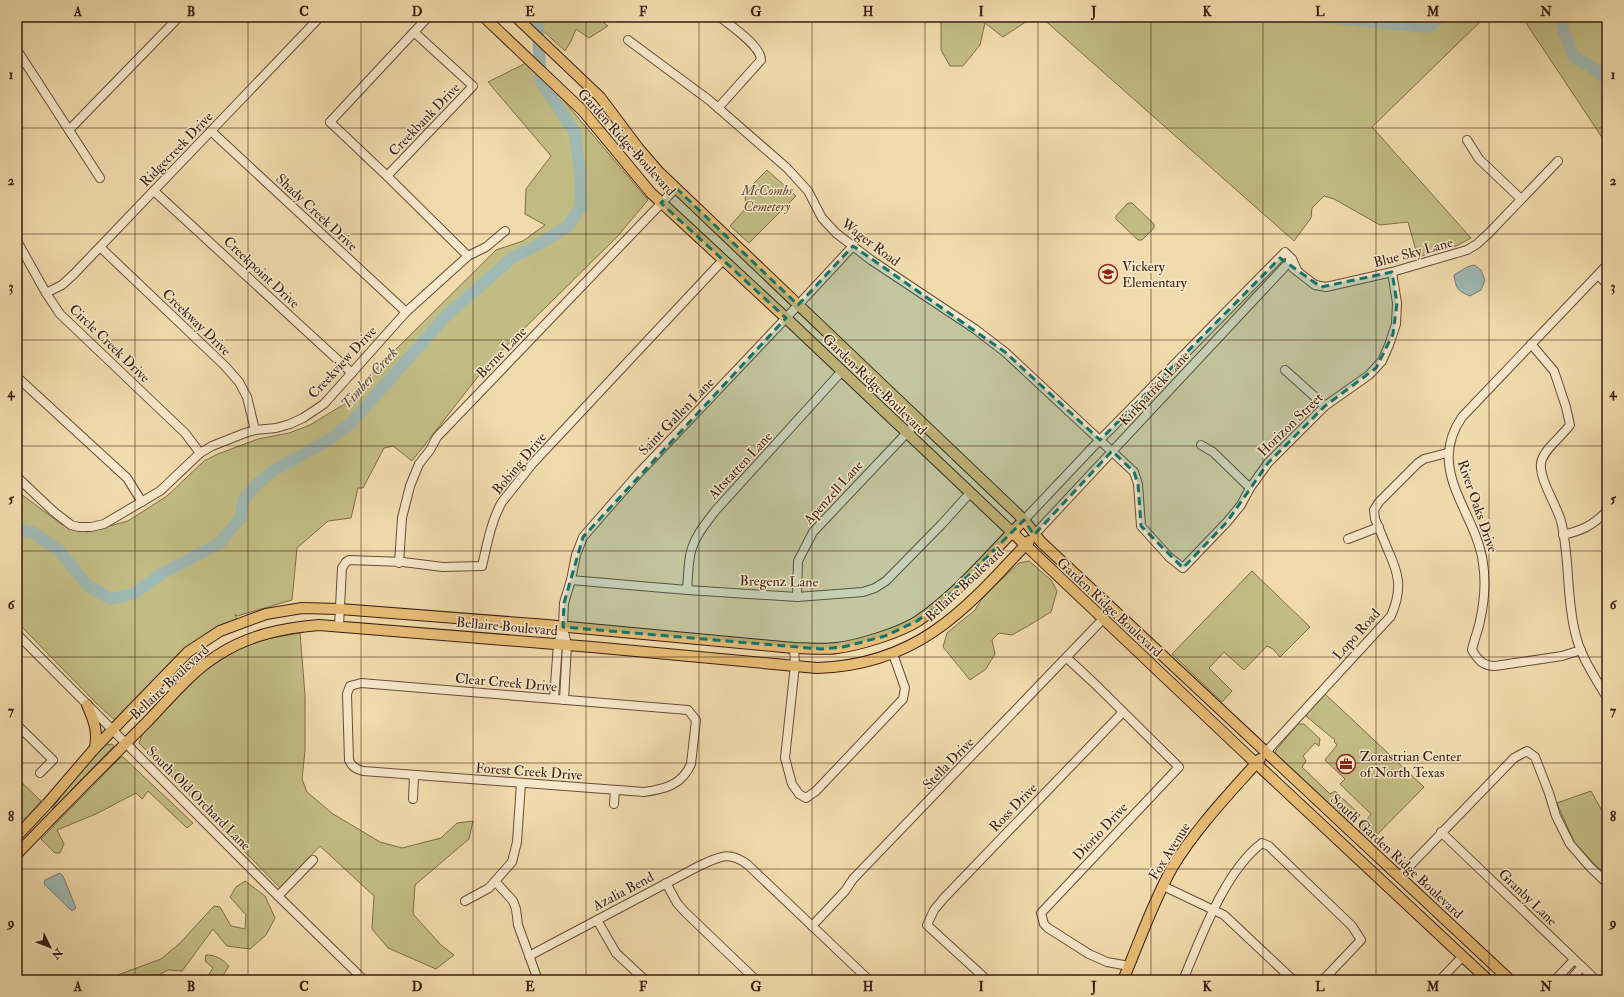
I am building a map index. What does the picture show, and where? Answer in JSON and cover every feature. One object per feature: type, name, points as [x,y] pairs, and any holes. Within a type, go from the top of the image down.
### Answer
[{"type":"main road","name":"Garden Ridge Boulevard","points":[[484,17],[584,111],[641,182],[661,203],[786,318],[1011,533],[1256,763]]},
{"type":"main road","name":"Garden Ridge Boulevard","points":[[516,17],[600,97],[639,149],[676,188],[1024,520],[1034,535],[1265,753]]},
{"type":"main road","name":"Bellaire Boulevard","points":[[19,834],[96,748],[188,652],[220,631],[266,614],[294,609],[340,609],[794,648],[821,649],[843,647],[885,636],[909,626],[940,604],[1024,520]]},
{"type":"main road","name":"Bellaire Boulevard","points":[[17,854],[199,670],[217,655],[259,636],[295,627],[319,625],[339,626],[562,644],[817,668],[850,666],[893,654],[926,637],[960,611],[1025,546],[1034,535]]},
{"type":"main road","points":[[1103,619],[1109,616],[1134,635],[1152,646]]},
{"type":"main road","points":[[87,705],[96,726],[96,748]]},
{"type":"main road","name":"Fox Avenue","points":[[1122,980],[1162,886],[1191,840],[1208,818],[1265,753]]},
{"type":"main road","name":"South Garden Ridge Boulevard","points":[[1265,753],[1510,980]]},
{"type":"main road","name":"South Garden Ridge Boulevard","points":[[1256,763],[1488,980]]},
{"type":"main road","points":[[19,834],[30,840]]},
{"type":"street","points":[[69,130],[179,17]]},
{"type":"street","name":"Ridgecreek Drive","points":[[46,293],[62,285],[100,247],[320,17]]},
{"type":"street","points":[[428,17],[330,122],[468,256]]},
{"type":"street","points":[[718,108],[761,60],[761,56],[752,44],[720,17]]},
{"type":"street","name":"Creekbank Drive","points":[[387,176],[473,86],[414,32]]},
{"type":"street","name":"Wager Road","points":[[628,40],[718,108],[787,168],[808,191],[822,218],[836,233],[871,260],[975,329],[1005,352],[1112,451],[1134,472],[1138,484],[1140,526],[1170,557],[1183,568]]},
{"type":"street","points":[[17,50],[100,178]]},
{"type":"street","name":"Shady Creek Drive","points":[[211,131],[406,312]]},
{"type":"street","points":[[1467,140],[1479,159],[1521,199]]},
{"type":"street","name":"Blue Sky Lane","points":[[1282,255],[1315,285],[1326,287],[1392,272],[1467,250],[1489,233],[1558,161]]},
{"type":"street","name":"Berne Lane","points":[[399,563],[402,518],[410,486],[419,464],[430,450],[437,437],[676,188]]},
{"type":"street","name":"Creekpoint Drive","points":[[154,191],[352,372]]},
{"type":"street","name":"Creekview Drive","points":[[17,477],[53,511],[71,525],[91,527],[104,524],[160,491],[200,453],[212,446],[255,430],[276,428],[303,418],[324,404],[406,312],[468,256],[486,247],[505,231]]},
{"type":"street","name":"Circle Creek Drive","points":[[17,241],[46,293],[60,314],[185,433],[200,453]]},
{"type":"street","name":"Saint Gallen Lane","points":[[562,644],[564,603],[571,580],[576,555],[583,537],[638,474],[853,246]]},
{"type":"street","name":"Creekway Drive","points":[[100,247],[239,382],[247,397],[255,430]]},
{"type":"street","name":"Kirkpatrick Lane","points":[[1024,520],[1100,440],[1282,255]]},
{"type":"street","name":"Bobing Drive","points":[[339,626],[342,568],[346,562],[352,559],[443,567],[482,566],[498,509],[511,491],[533,464],[723,260]]},
{"type":"street","name":"Kirkpatrick Lane","points":[[1034,535],[1290,262]]},
{"type":"street","name":"River Oaks Drive","points":[[1581,650],[1562,656],[1495,666],[1489,666],[1477,659],[1472,650],[1483,606],[1485,579],[1483,563],[1479,545],[1452,478],[1447,453],[1453,431],[1462,417],[1607,265]]},
{"type":"street","name":"Horizon Street","points":[[1183,568],[1227,522],[1241,505],[1250,488],[1268,463],[1325,406],[1369,375],[1382,361],[1396,324],[1397,303],[1392,272]]},
{"type":"street","points":[[1598,275],[1607,284]]},
{"type":"street","points":[[1531,344],[1554,371],[1566,407],[1570,425],[1544,454],[1541,462],[1543,478],[1552,496],[1561,521],[1568,566],[1570,604],[1575,633],[1581,650],[1607,698]]},
{"type":"street","points":[[1285,370],[1325,406]]},
{"type":"street","name":"Altstatten Lane","points":[[687,590],[692,549],[704,526],[716,510],[842,371]]},
{"type":"street","points":[[17,377],[127,478],[142,502]]},
{"type":"street","name":"Apenzell Lane","points":[[797,597],[798,561],[813,532],[919,420]]},
{"type":"street","points":[[1200,445],[1213,452],[1250,488]]},
{"type":"street","name":"Lopo Road","points":[[1265,753],[1391,616],[1398,598],[1399,584],[1396,569],[1375,519],[1374,510],[1379,502],[1424,459],[1447,453]]},
{"type":"street","name":"Bregenz Lane","points":[[571,580],[687,590],[797,597],[863,592],[875,588],[886,581],[970,493]]},
{"type":"street","points":[[1563,535],[1581,531],[1591,526],[1607,511]]},
{"type":"street","points":[[1348,539],[1379,527]]},
{"type":"street","name":"Stella Drive","points":[[812,926],[845,891],[853,879],[1103,619]]},
{"type":"street","name":"South Old Orchard Lane","points":[[17,634],[278,896],[364,980]]},
{"type":"street","points":[[554,698],[562,644]]},
{"type":"street","points":[[562,644],[564,700]]},
{"type":"street","points":[[794,648],[795,665],[786,758],[792,784],[799,794],[806,798],[816,791],[904,699],[905,688],[893,654]]},
{"type":"street","points":[[1067,658],[1123,712]]},
{"type":"street","name":"Clear Creek Drive","points":[[348,726],[346,694],[350,686],[361,684],[679,708],[688,710],[696,720]]},
{"type":"street","name":"Diorio Drive","points":[[1123,712],[1179,767],[1041,913],[1044,924],[1048,928],[1089,954],[1107,962],[1129,966]]},
{"type":"street","name":"Ross Drive","points":[[987,980],[927,925],[934,910],[1123,712]]},
{"type":"street","name":"Forest Creek Drive","points":[[348,726],[349,760],[356,769],[363,771],[644,792],[664,789],[681,779],[689,770],[692,764],[696,720]]},
{"type":"street","points":[[17,725],[53,760],[40,774]]},
{"type":"street","points":[[1399,877],[1514,758],[1528,751],[1535,757],[1550,793],[1556,816],[1570,844],[1590,867],[1607,883]]},
{"type":"street","points":[[413,799],[414,775]]},
{"type":"street","points":[[465,901],[489,888],[512,862],[515,854],[521,783]]},
{"type":"street","points":[[614,804],[616,790]]},
{"type":"street","name":"Granby Lane","points":[[1441,832],[1596,980]]},
{"type":"street","points":[[1183,980],[1214,909],[1242,863],[1253,850],[1262,843],[1269,846],[1352,926],[1361,940],[1323,980]]},
{"type":"street","name":"Azalia Bend","points":[[529,956],[710,861],[732,855],[748,865],[812,926]]},
{"type":"street","points":[[278,896],[313,860]]},
{"type":"street","points":[[496,881],[513,901],[516,909],[518,925],[538,980]]},
{"type":"street","points":[[666,883],[677,903],[685,912],[756,980]]},
{"type":"street","points":[[1162,886],[1224,915],[1293,980]]},
{"type":"street","points":[[597,920],[616,953],[645,980]]},
{"type":"street","points":[[812,926],[869,980]]},
{"type":"street","points":[[1440,980],[1463,956]]},
{"type":"street","points":[[1556,980],[1574,960]]},
{"type":"street","points":[[1570,980],[1582,967]]},
{"type":"highlighted area","points":[[676,188],[798,305],[853,246],[1005,352],[1100,440],[1280,258],[1321,287],[1392,272],[1397,303],[1393,334],[1376,368],[1325,406],[1268,463],[1227,522],[1183,568],[1141,526],[1138,484],[1134,472],[1112,451],[1034,535],[1024,520],[940,604],[917,621],[885,636],[843,647],[821,649],[563,627],[564,603],[583,537],[786,318],[661,203]]},
{"type":"green space","points":[[528,17],[596,17],[608,26],[589,38],[576,29],[565,51]]},
{"type":"green space","points":[[941,17],[1033,17],[1003,37],[985,23],[980,45],[963,66],[950,66],[941,50]]},
{"type":"green space","points":[[1041,17],[1485,17],[1372,127],[1471,238],[1456,246],[1435,250],[1418,258],[1408,222],[1380,225],[1334,199],[1324,196],[1312,208],[1311,218],[1294,241]]},
{"type":"green space","points":[[1522,17],[1607,17],[1607,145]]},
{"type":"green space","points":[[526,63],[558,94],[648,200],[616,238],[487,365],[412,461],[393,446],[384,448],[363,488],[358,488],[351,518],[328,521],[297,548],[292,600],[237,616],[235,614],[237,620],[223,626],[116,721],[97,704],[17,622],[17,491],[61,524],[87,532],[128,521],[167,496],[204,461],[218,454],[258,439],[289,433],[310,425],[356,397],[373,372],[496,250],[523,241],[545,225],[525,214],[526,189],[551,156],[488,82]]},
{"type":"green space","name":"McCombs Cemetery","points":[[767,170],[796,196],[749,243],[730,226],[746,208],[745,192]]},
{"type":"green space","points":[[1128,203],[1132,203],[1154,224],[1154,228],[1142,240],[1138,240],[1116,219],[1116,216]]},
{"type":"green space","points":[[1029,561],[1051,580],[1057,591],[1051,612],[1012,635],[999,633],[992,640],[995,654],[986,669],[970,680],[943,647],[947,633],[975,610],[989,591],[1019,563]]},
{"type":"green space","points":[[1252,571],[1310,627],[1280,657],[1273,649],[1267,646],[1244,670],[1224,652],[1209,668],[1232,691],[1222,702],[1172,654]]},
{"type":"green space","points":[[300,633],[305,695],[305,751],[302,779],[307,792],[333,814],[380,842],[402,848],[441,838],[457,823],[473,821],[469,839],[415,885],[413,914],[441,945],[454,955],[436,969],[388,948],[372,929],[374,896],[320,846],[280,888],[139,743],[143,733],[203,672],[241,647],[266,639]]},
{"type":"green space","points":[[1324,693],[1424,787],[1368,844],[1359,835],[1359,830],[1371,814],[1340,784],[1345,779],[1325,760],[1337,745],[1334,741],[1335,740],[1307,717],[1306,713]]},
{"type":"green space","points":[[1298,724],[1304,724],[1320,739],[1319,746],[1315,743],[1303,756],[1306,761],[1302,767],[1330,794],[1335,791],[1360,815],[1353,824],[1347,824],[1275,754],[1276,750]]},
{"type":"green space","points":[[112,744],[114,746],[72,789],[61,804],[51,811],[61,796],[101,749],[106,745]]},
{"type":"green space","points":[[121,757],[123,757],[193,823],[187,828],[148,791],[142,799],[136,793],[96,814],[57,830],[64,844],[60,853],[55,853],[41,839]]},
{"type":"green space","points":[[17,778],[41,801],[26,818],[19,820],[17,819]]},
{"type":"green space","points":[[1591,791],[1607,820],[1607,866],[1602,872],[1574,842],[1557,803]]},
{"type":"green space","points":[[245,881],[265,896],[275,918],[266,935],[250,949],[227,946],[213,929],[182,971],[168,970],[150,980],[98,980],[102,977],[115,976],[161,959],[180,943],[214,906],[220,907],[231,926],[245,929],[246,915],[230,897],[236,887]]},
{"type":"green space","points":[[206,955],[219,958],[229,966],[220,980],[205,980],[213,968],[205,961]]},
{"type":"water","points":[[1474,265],[1481,270],[1485,280],[1481,290],[1470,296],[1460,291],[1454,275],[1467,267]]},
{"type":"water","points":[[60,873],[63,876],[76,908],[72,911],[44,884],[45,880]]},
{"type":"waterway","name":"Timber Creek","points":[[17,529],[32,532],[59,550],[87,585],[111,599],[135,593],[161,574],[220,543],[241,517],[243,501],[257,484],[274,470],[329,440],[352,422],[446,316],[512,258],[538,245],[568,226],[581,206],[580,174],[575,133],[541,81],[537,17]]},
{"type":"waterway","name":"Timber Creek","points":[[1324,17],[1428,27],[1441,17]]},
{"type":"waterway","name":"Timber Creek","points":[[1562,17],[1563,30],[1574,57],[1595,69],[1607,80]]},
{"type":"place","name":"Vickery Elementary","points":[[1108,274]]},
{"type":"place","name":"Zorastrian Center of North Texas","points":[[1346,764]]}]
